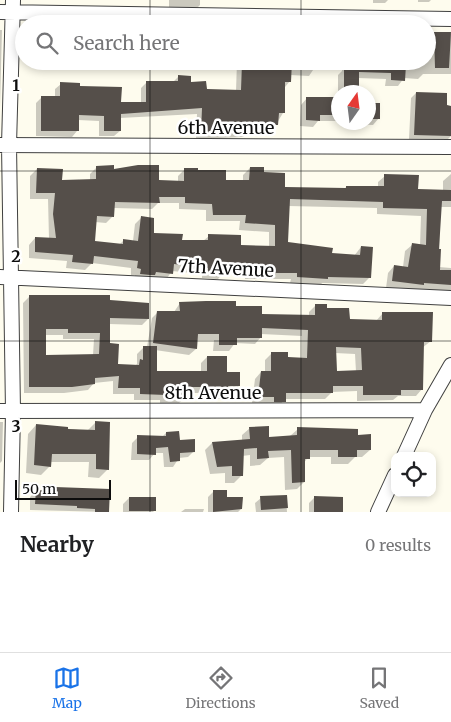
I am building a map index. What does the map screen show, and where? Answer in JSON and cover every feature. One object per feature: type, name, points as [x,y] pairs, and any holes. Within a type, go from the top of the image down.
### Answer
[{"type":"street","points":[[11,512],[7,411],[4,145],[8,8],[290,15]]},
{"type":"street","points":[[436,19],[451,19]]},
{"type":"street","name":"6th Avenue","points":[[4,145],[451,147]]},
{"type":"street","name":"7th Avenue","points":[[5,277],[451,298]]},
{"type":"street","points":[[406,452],[425,410],[450,371]]},
{"type":"street","name":"8th Avenue","points":[[7,411],[425,410]]},
{"type":"street","points":[[378,512],[391,484]]},
{"type":"building","points":[[436,32],[451,32],[449,68],[436,68]]},
{"type":"building","points":[[242,70],[292,70],[291,82],[285,82],[285,113],[279,113],[278,125],[250,125],[250,131],[201,133],[202,108],[121,114],[121,131],[104,131],[104,116],[79,115],[79,131],[41,131],[41,96],[60,96],[60,82],[80,83],[80,86],[122,87],[121,102],[146,102],[146,81],[178,81],[178,75],[191,76],[191,82],[206,81],[207,89],[241,90]]},
{"type":"building","points":[[344,70],[406,70],[405,81],[391,80],[391,73],[359,72],[359,85],[344,85]]},
{"type":"building","points":[[416,92],[447,93],[447,105],[451,106],[451,136],[414,135]]},
{"type":"building","points":[[306,97],[331,97],[331,115],[320,115],[320,121],[306,120]]},
{"type":"building","points":[[376,103],[380,103],[380,119],[376,119]]},
{"type":"building","points":[[114,165],[114,169],[138,165],[159,165],[159,180],[184,181],[184,168],[226,170],[226,180],[249,180],[250,167],[264,167],[264,172],[285,173],[285,187],[346,188],[346,186],[384,186],[384,174],[419,175],[418,189],[451,190],[451,201],[442,201],[439,249],[441,249],[440,270],[451,270],[451,285],[424,283],[424,285],[392,281],[394,265],[408,267],[412,243],[426,245],[427,209],[383,208],[383,202],[290,199],[288,242],[333,248],[332,253],[360,255],[361,246],[373,247],[371,278],[328,277],[328,279],[297,277],[297,273],[251,273],[251,266],[226,265],[226,272],[208,272],[208,268],[174,264],[173,274],[156,272],[155,275],[150,275],[140,274],[141,269],[137,268],[138,261],[94,256],[93,264],[72,262],[73,255],[35,252],[35,237],[56,238],[53,214],[55,193],[36,193],[37,168],[63,169],[62,180],[96,179],[96,166]],"holes":[[[159,197],[185,197],[185,203],[212,204],[213,215],[246,215],[245,223],[275,225],[275,246],[241,245],[241,235],[208,234],[208,240],[182,240],[183,234],[154,233],[154,218],[141,216],[138,241],[123,239],[123,244],[95,241],[97,216],[114,217],[115,202],[160,203]]]},
{"type":"building","points":[[29,295],[110,295],[110,300],[149,303],[149,319],[110,318],[110,343],[119,344],[118,364],[139,365],[140,359],[143,360],[143,346],[157,346],[157,371],[207,371],[207,356],[227,356],[227,372],[240,372],[240,386],[228,386],[229,393],[207,393],[207,387],[186,387],[186,398],[166,398],[166,395],[140,394],[140,388],[118,388],[119,376],[95,378],[95,384],[72,387],[29,387]],"holes":[[[46,329],[68,329],[68,333],[100,333],[99,354],[46,355]]]},
{"type":"building","points":[[236,301],[236,306],[262,306],[262,314],[315,315],[315,304],[327,304],[327,308],[349,308],[350,319],[382,320],[382,312],[433,312],[432,342],[424,342],[423,390],[401,390],[401,395],[363,395],[363,386],[333,386],[333,393],[286,393],[286,402],[274,402],[274,397],[258,397],[261,371],[271,371],[271,352],[288,352],[288,357],[307,358],[308,330],[262,328],[262,338],[237,338],[237,345],[219,345],[219,334],[198,334],[197,349],[153,343],[157,311],[180,311],[179,302]],"holes":[[[336,347],[361,348],[362,370],[337,371]]]},
{"type":"building","points":[[95,421],[110,422],[109,470],[96,469],[96,454],[52,454],[51,467],[34,465],[36,424],[68,427],[68,429],[95,430]]},
{"type":"building","points":[[269,426],[269,437],[297,435],[297,427],[358,429],[358,435],[371,434],[371,450],[357,450],[357,457],[338,457],[338,450],[310,450],[310,459],[305,459],[305,482],[292,483],[291,450],[268,451],[269,458],[257,459],[257,448],[244,449],[243,476],[232,476],[232,466],[217,467],[212,442],[250,439],[249,427]]},
{"type":"building","points":[[179,431],[180,440],[195,439],[195,452],[180,453],[180,461],[170,462],[168,447],[156,448],[156,455],[137,454],[137,435],[166,436],[166,432]]},
{"type":"building","points":[[55,487],[110,489],[109,512],[95,512],[95,509],[77,508],[77,506],[35,504],[36,490],[55,491]]},
{"type":"building","points":[[213,490],[227,490],[227,497],[243,497],[242,509],[213,512]]},
{"type":"building","points":[[287,495],[288,508],[261,510],[260,496]]},
{"type":"building","points":[[314,496],[343,497],[343,512],[314,512]]},
{"type":"building","points":[[129,497],[156,497],[156,511],[129,511]]}]
